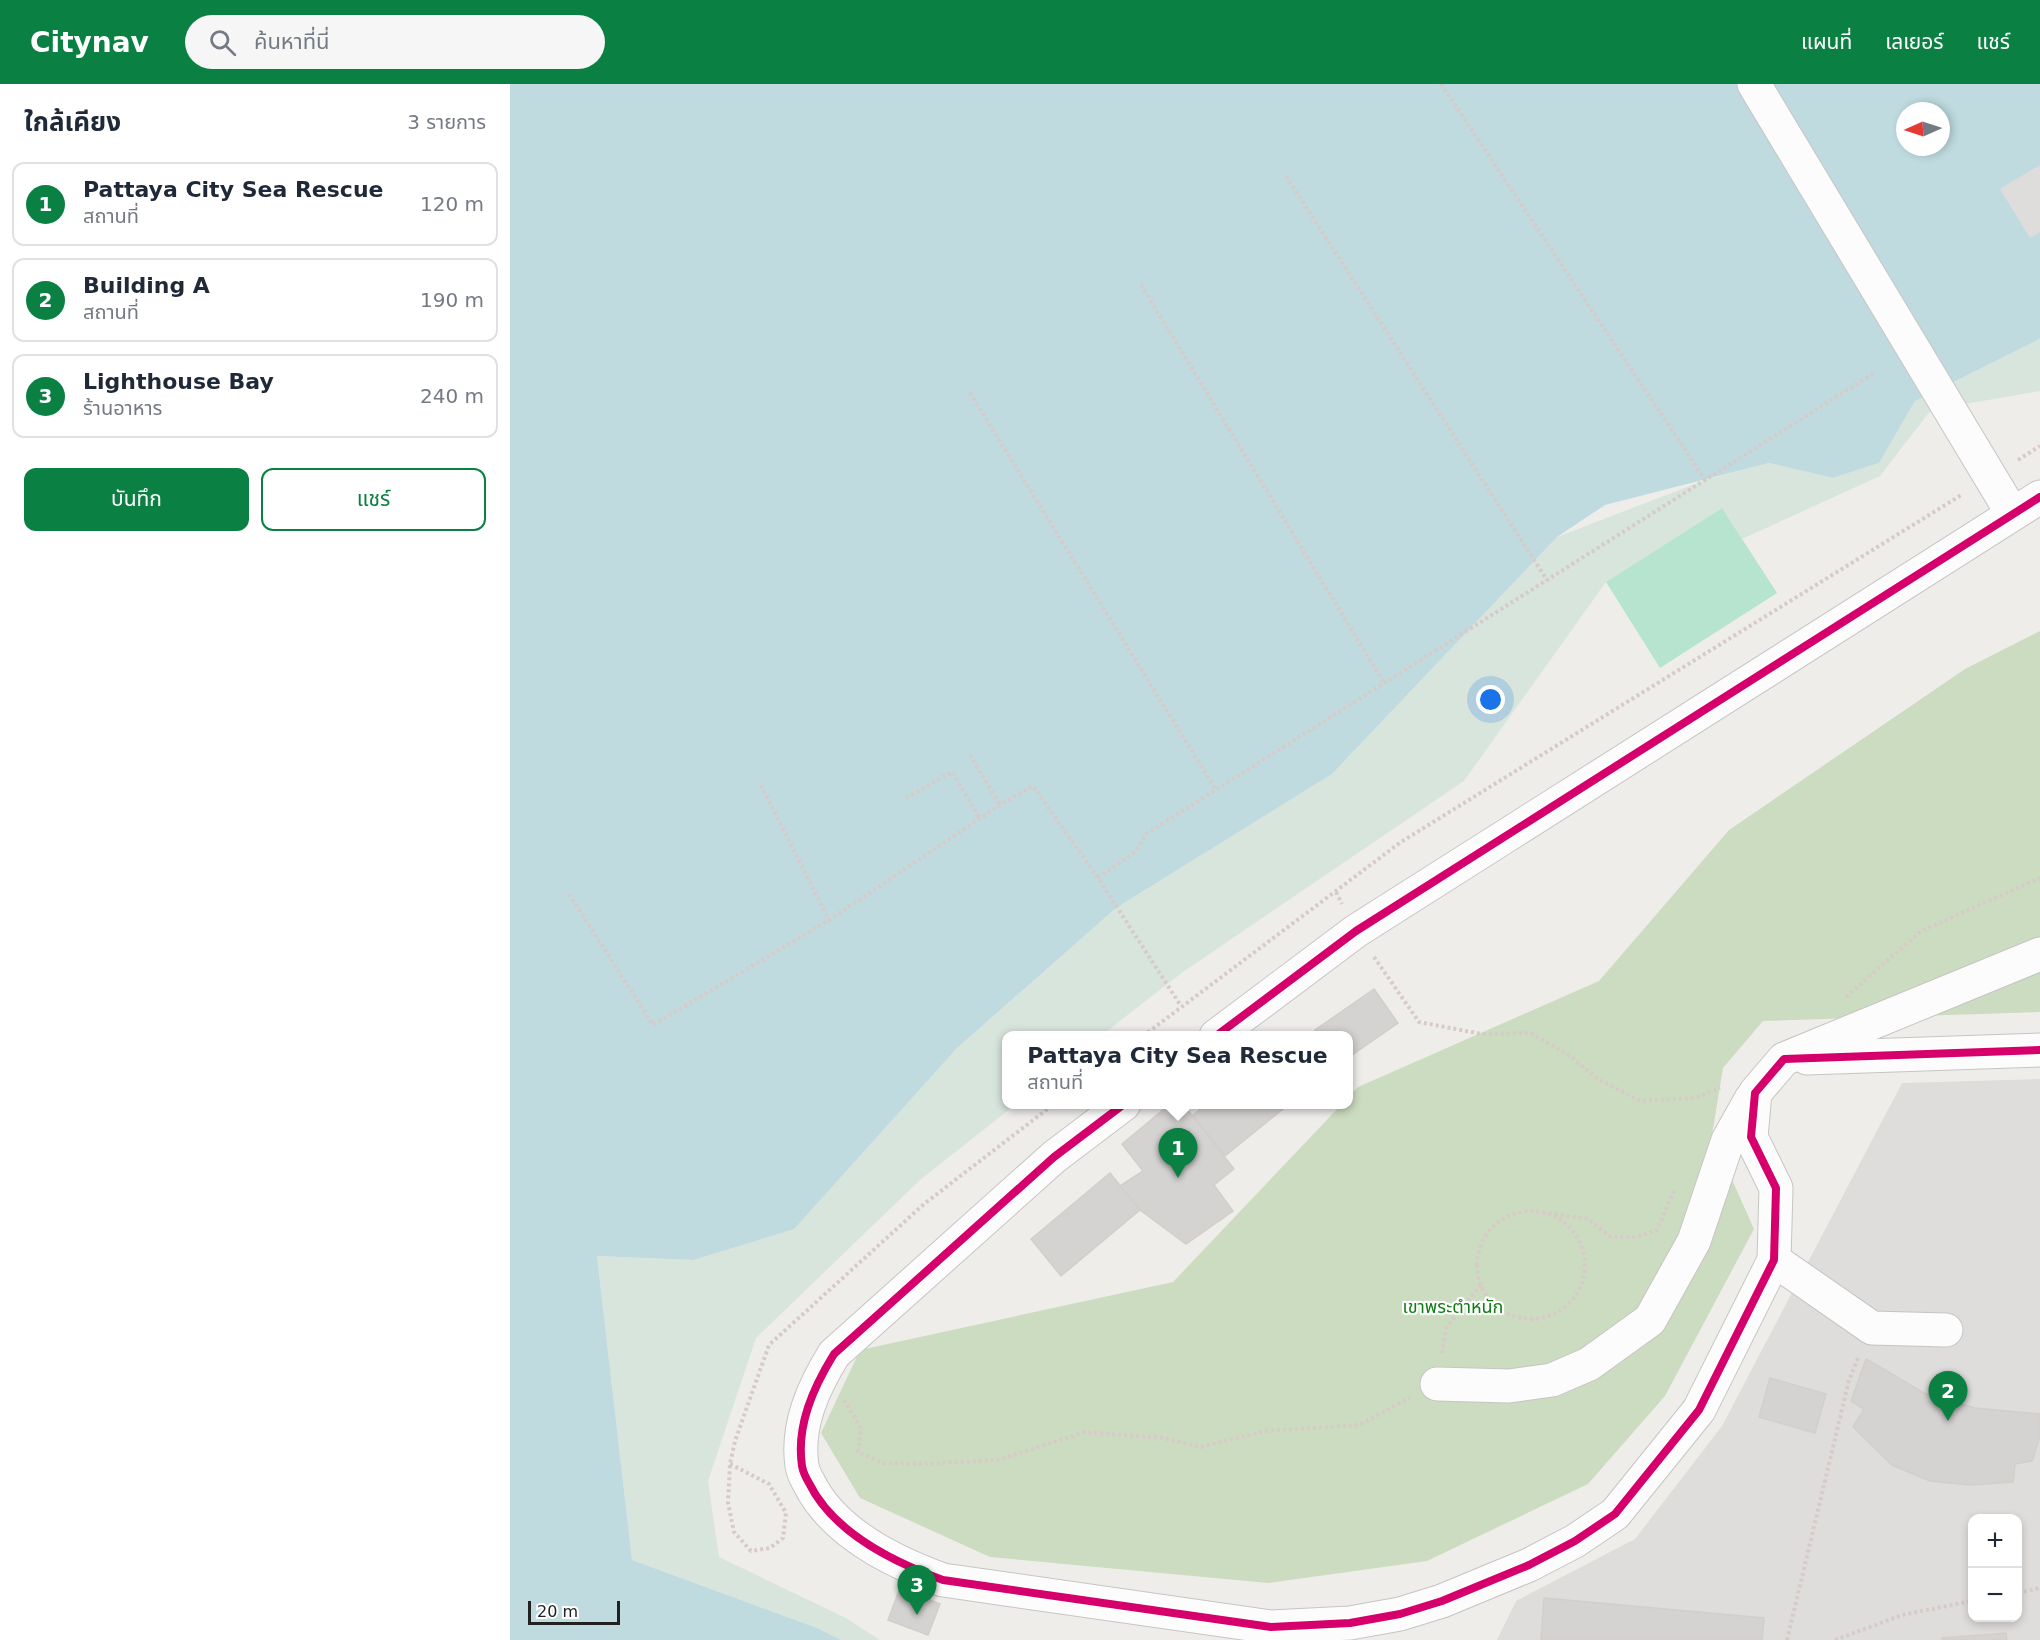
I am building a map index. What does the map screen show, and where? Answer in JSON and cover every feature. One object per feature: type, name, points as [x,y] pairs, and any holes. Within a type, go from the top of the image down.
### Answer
[{"type":"street","points":[[1754,84],[2012,513]]},
{"type":"street","points":[[1221,1031],[1356,931],[2040,497]]},
{"type":"street","points":[[1437,1384],[1509,1386],[1552,1380],[1589,1364],[1650,1320],[1694,1241],[1728,1140],[1755,1093],[1784,1059],[2040,954]]},
{"type":"street","points":[[1784,1059],[2040,1050]]},
{"type":"street","points":[[1117,1109],[1054,1157],[834,1354],[820,1377],[808,1407],[801,1439],[802,1469],[816,1498],[838,1522],[888,1556],[915,1570],[943,1580],[1271,1628],[1350,1623],[1400,1614],[1442,1601],[1529,1565],[1575,1541],[1615,1514],[1699,1410],[1773,1260],[1776,1188],[1751,1137],[1755,1093]]},
{"type":"street","points":[[1773,1260],[1872,1328],[1946,1329]]},
{"type":"path","points":[[1441,84],[1705,480]]},
{"type":"path","points":[[1286,176],[1547,580]]},
{"type":"path","points":[[1142,285],[1384,683]]},
{"type":"path","points":[[1098,878],[1136,851],[1146,834],[1874,373]]},
{"type":"path","points":[[970,393],[1216,790]]},
{"type":"path","points":[[1148,1031],[1401,842],[2040,447]]},
{"type":"path","points":[[970,755],[1000,805]]},
{"type":"path","points":[[906,798],[952,771],[980,819]]},
{"type":"path","points":[[761,786],[829,920]]},
{"type":"path","points":[[569,894],[653,1025],[829,920],[1000,805],[1033,786],[1098,878],[1181,1006]]},
{"type":"path","points":[[1838,1004],[1921,931],[2040,879]]},
{"type":"path","points":[[1356,931],[1419,1022],[1482,1034],[1531,1033],[1570,1056],[1599,1080],[1640,1101],[1695,1098],[1723,1087]]},
{"type":"path","points":[[730,1464],[769,1485],[786,1513],[783,1538],[770,1548],[751,1551],[734,1533],[728,1503],[730,1464],[735,1441],[769,1345],[924,1204],[1047,1109]]},
{"type":"path","points":[[1543,1212],[1559,1219],[1572,1229],[1581,1244],[1585,1261],[1584,1278],[1577,1294],[1566,1307],[1552,1315],[1535,1319],[1518,1318],[1502,1311],[1490,1300],[1481,1285],[1478,1269],[1479,1252],[1485,1237],[1496,1224],[1510,1215],[1543,1212],[1588,1219],[1611,1237],[1637,1237],[1657,1230],[1677,1187]]},
{"type":"path","points":[[820,1377],[846,1401],[861,1428],[858,1452],[883,1463],[919,1464],[998,1460],[1085,1432],[1163,1438],[1201,1448],[1265,1431],[1359,1425],[1437,1384],[1446,1328],[1481,1285]]},
{"type":"path","points":[[1787,1640],[1849,1380]]},
{"type":"path","points":[[2022,1592],[2040,1588]]},
{"type":"path","points":[[1835,1640],[1902,1615],[1968,1602]]},
{"type":"shaded area","points":[[2040,339],[2040,391],[1931,410],[1880,476],[1742,539],[1722,508],[1606,582],[1464,781],[1183,972],[1107,1031],[1002,1031],[1002,1109],[1010,1109],[920,1180],[756,1338],[708,1481],[719,1557],[846,1618],[880,1640],[841,1640],[817,1628],[632,1560],[597,1256],[693,1260],[956,1049],[1116,908],[1332,774],[1557,537],[1705,480],[1769,463],[1833,478],[1879,463],[1915,401]]},
{"type":"shaded area","points":[[2040,1079],[2040,1640],[1497,1640],[1516,1601],[1635,1539],[1722,1426],[1902,1083]]},
{"type":"green space","points":[[1722,508],[1777,593],[1660,668],[1606,582]]},
{"type":"green space","name":"เขาพระตำหนัก","points":[[2040,631],[2040,1012],[1763,1021],[1723,1068],[1712,1135],[1754,1229],[1665,1396],[1588,1484],[1427,1561],[1268,1583],[990,1557],[860,1498],[821,1433],[860,1350],[1173,1282],[1337,1109],[1353,1109],[1353,1092],[1358,1087],[1599,981],[1729,830],[1965,669]]},
{"type":"water","points":[[510,84],[2040,84],[2040,339],[1915,401],[1879,463],[1833,478],[1769,463],[1605,505],[1557,537],[1332,774],[1116,908],[956,1049],[794,1229],[693,1260],[597,1256],[632,1560],[817,1628],[841,1640],[510,1640]]},
{"type":"pier","points":[[2040,165],[2040,232],[2030,238],[2000,189]]},
{"type":"building","points":[[1374,989],[1398,1023],[1353,1054],[1353,1031],[1315,1030]]},
{"type":"building","points":[[1164,1109],[1187,1109],[1234,1169],[1214,1185],[1233,1211],[1186,1244],[1140,1210],[1120,1186],[1143,1171],[1122,1144]]},
{"type":"building","points":[[1201,1109],[1283,1109],[1225,1156],[1193,1115]]},
{"type":"building","points":[[1110,1173],[1140,1210],[1061,1276],[1031,1239]]},
{"type":"building","points":[[1866,1359],[1924,1393],[1975,1408],[2040,1414],[2040,1436],[2032,1461],[2015,1464],[2013,1482],[1970,1485],[1930,1481],[1892,1465],[1853,1427],[1864,1409],[1851,1401]]},
{"type":"building","points":[[1770,1378],[1826,1394],[1815,1433],[1759,1417]]},
{"type":"building","points":[[900,1588],[940,1604],[928,1635],[888,1620]]},
{"type":"building","points":[[1544,1598],[1764,1618],[1762,1640],[1541,1640]]},
{"type":"building","points":[[2006,1633],[2007,1640],[1942,1640],[1942,1638]]},
{"type":"cycle path","points":[[1223,1031],[1356,931],[2040,497]]},
{"type":"cycle path","points":[[1117,1109],[1054,1157],[834,1354],[819,1380],[804,1422],[801,1451],[805,1475],[833,1516],[866,1543],[904,1564],[943,1580],[1271,1627],[1350,1623],[1400,1614],[1442,1601],[1529,1565],[1575,1541],[1615,1514],[1699,1410],[1774,1260],[1776,1188],[1751,1137],[1755,1093],[1784,1059],[2040,1050]]},
{"type":"place","name":"Pattaya City Sea Rescue","points":[[1178,1178]]},
{"type":"place","name":"Building A","points":[[1948,1421]]},
{"type":"place","name":"Lighthouse Bay","points":[[917,1615]]}]
